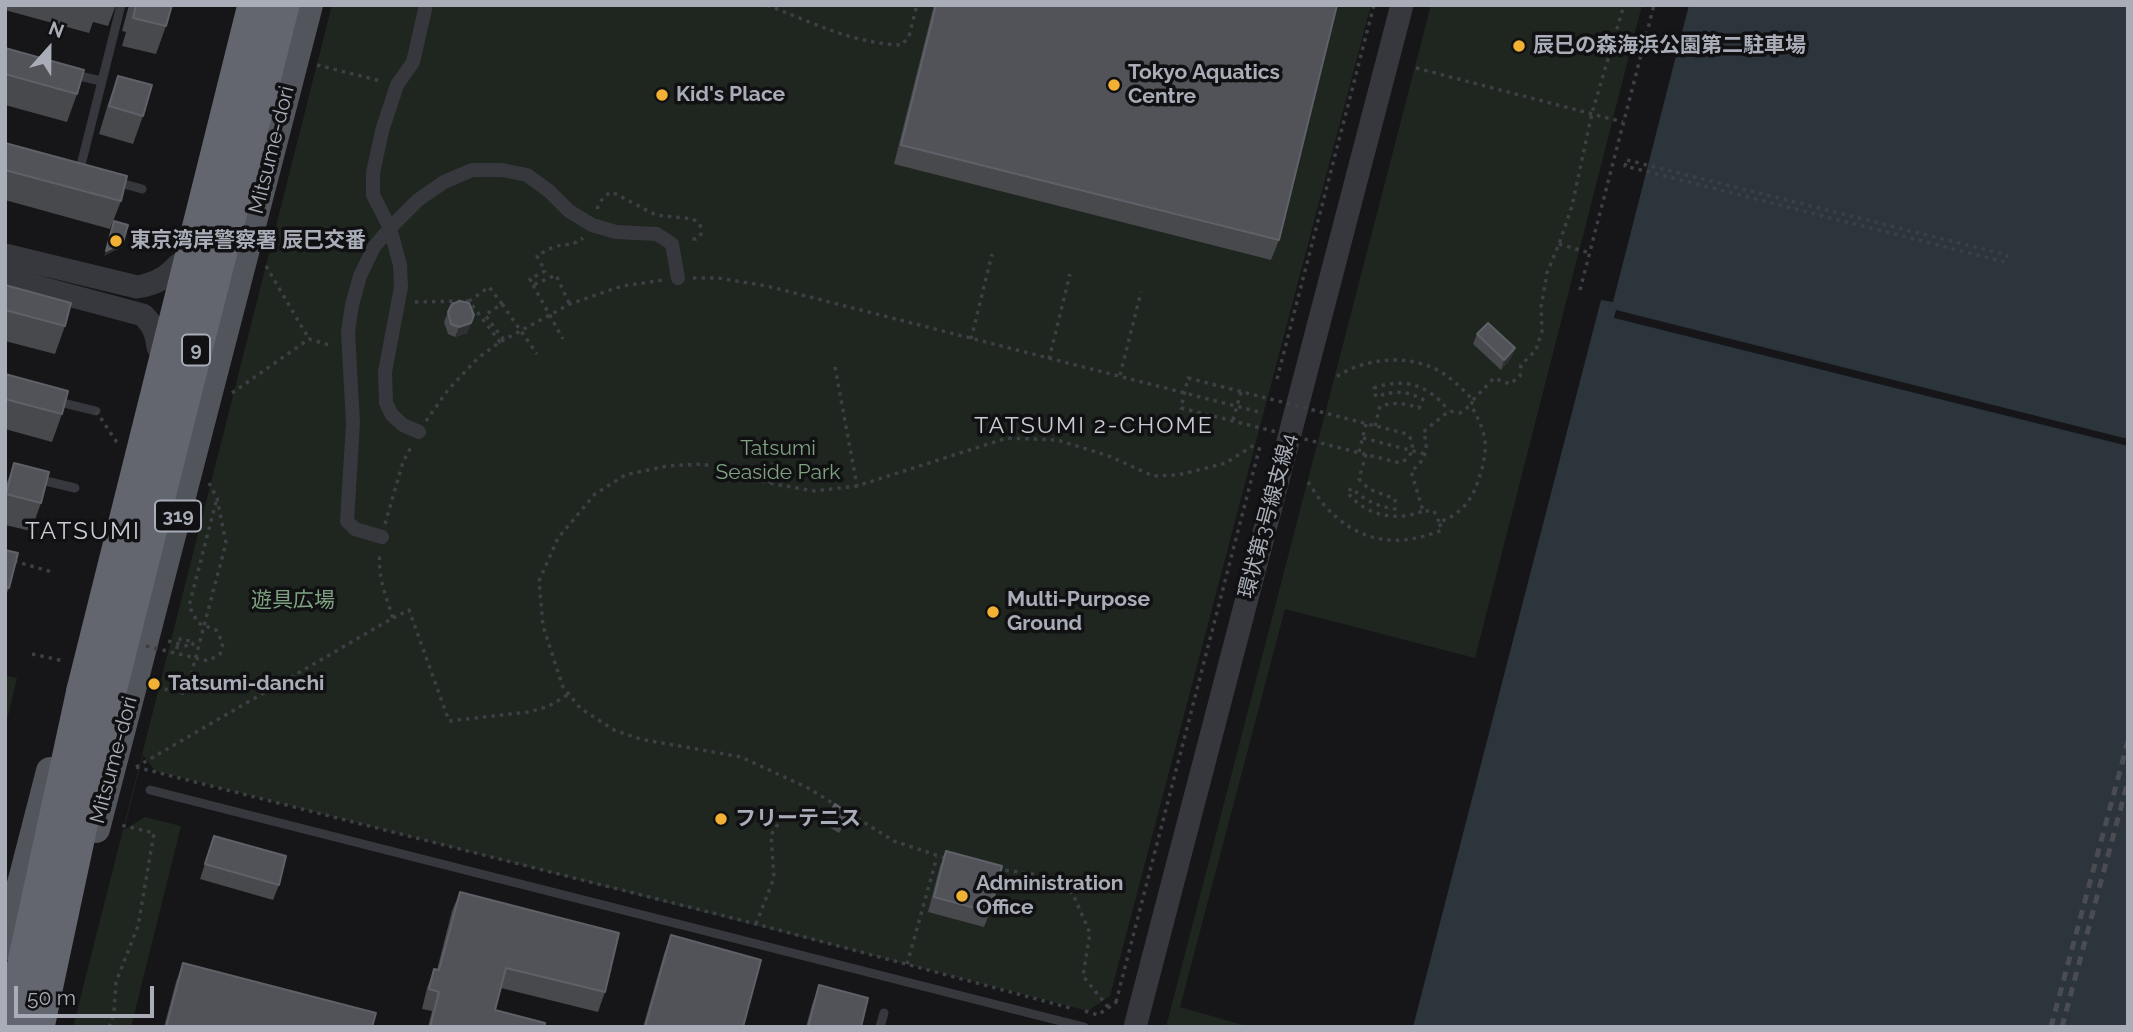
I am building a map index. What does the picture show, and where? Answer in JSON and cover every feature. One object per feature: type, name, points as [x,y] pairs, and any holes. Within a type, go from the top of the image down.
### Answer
[{"type":"highway","name":"9","points":[[5,997],[76,677],[254,5]]},
{"type":"highway","name":"9","points":[[36,1027],[109,695],[283,5]]},
{"type":"highway","points":[[10,1027],[76,677]]},
{"type":"main road","points":[[5,946],[243,5]]},
{"type":"main road","name":"Mitsume-dori","points":[[21,1027],[275,5]]},
{"type":"main road","name":"Mitsume-dori","points":[[44,1027],[309,5]]},
{"type":"street","points":[[419,432],[403,425],[386,403],[385,372],[399,302],[400,265],[390,228],[373,195],[373,173],[382,131],[397,85],[412,62],[426,5]]},
{"type":"street","name":"環状第3号線支線4","points":[[1135,1027],[1402,5]]},
{"type":"street","points":[[382,537],[355,530],[347,521],[353,424],[348,332],[360,276],[374,247],[418,201],[444,182],[472,170],[502,170],[527,175],[549,191],[569,211],[592,225],[616,232],[657,234],[672,244],[678,278]]},
{"type":"street","points":[[5,255],[138,287],[167,277],[178,265]]},
{"type":"street","points":[[5,278],[132,310],[151,323],[156,331],[158,346]]},
{"type":"lane","points":[[79,173],[121,5]]},
{"type":"lane","points":[[65,72],[101,82]]},
{"type":"lane","points":[[67,170],[92,176]]},
{"type":"lane","points":[[104,179],[142,189]]},
{"type":"lane","points":[[44,398],[96,411]]},
{"type":"lane","points":[[29,476],[75,488]]},
{"type":"lane","points":[[150,790],[1084,1027]]},
{"type":"lane","points":[[880,1027],[884,1013]]},
{"type":"path","points":[[767,5],[827,30],[886,45],[902,45],[909,36],[917,5]]},
{"type":"path","points":[[1277,379],[1374,5]]},
{"type":"path","points":[[1423,511],[1411,471],[1422,462],[1425,454],[1427,446],[1423,432],[1449,411],[1460,412],[1471,405],[1494,378],[1510,384],[1520,376],[1521,365],[1536,350],[1542,331],[1541,307],[1546,273],[1572,206],[1592,113],[1624,5]]},
{"type":"path","points":[[1580,290],[1654,5]]},
{"type":"path","points":[[315,64],[397,85]]},
{"type":"path","points":[[1416,68],[1623,122]]},
{"type":"path","points":[[1627,160],[2007,255],[2006,261],[1625,166],[1627,160]]},
{"type":"path","points":[[1559,244],[1590,253]]},
{"type":"path","points":[[971,339],[992,254]]},
{"type":"path","points":[[265,263],[309,339],[348,350]]},
{"type":"path","points":[[1049,359],[1070,274]]},
{"type":"path","points":[[393,618],[381,580],[379,563],[382,537],[403,462],[419,432],[448,390],[478,358],[549,314],[622,286],[678,278],[718,278],[767,286],[1262,413]]},
{"type":"path","points":[[533,285],[563,339]]},
{"type":"path","points":[[399,302],[469,301],[489,287],[537,354]]},
{"type":"path","points":[[1120,376],[1142,292]]},
{"type":"path","points":[[469,301],[502,341]]},
{"type":"path","points":[[502,304],[485,315],[502,341]]},
{"type":"path","points":[[231,393],[309,339]]},
{"type":"path","points":[[1336,377],[1350,369],[1379,361],[1412,361],[1444,373],[1473,400]]},
{"type":"path","points":[[835,367],[858,486]]},
{"type":"path","points":[[1188,378],[1241,392],[1407,434],[1412,440],[1411,454],[1407,460],[1400,463],[1181,408],[1188,378]]},
{"type":"path","points":[[1375,426],[1380,405],[1392,402],[1419,408],[1423,399],[1406,392],[1387,393],[1376,397],[1374,388],[1387,384],[1407,384],[1428,391],[1440,399],[1449,411]]},
{"type":"path","points":[[1233,420],[1241,392]]},
{"type":"path","points":[[1439,522],[1452,517],[1466,506],[1476,490],[1485,456],[1485,436],[1471,405]]},
{"type":"path","points":[[1359,453],[1366,424]]},
{"type":"path","points":[[949,859],[894,841],[808,788],[741,757],[640,739],[614,730],[580,708],[563,687],[543,626],[539,581],[558,538],[595,494],[625,475],[667,466],[703,464],[769,483],[814,491],[858,486],[1007,438],[1057,440],[1109,456],[1153,476],[1178,475],[1226,463],[1254,445]]},
{"type":"path","points":[[1363,438],[1425,454]]},
{"type":"path","points":[[569,694],[547,707],[528,712],[449,721],[409,610],[136,767],[756,924],[1098,1015],[1119,1003],[1260,446]]},
{"type":"path","points":[[769,483],[776,453]]},
{"type":"path","points":[[1308,482],[1340,521],[1361,533],[1386,541],[1421,539],[1442,530],[1434,511],[1398,518],[1381,515],[1353,501],[1346,492],[1352,488],[1380,507],[1395,509],[1395,499],[1369,489],[1359,479],[1366,454]]},
{"type":"path","points":[[156,687],[186,694],[226,543],[217,498],[209,483]]},
{"type":"path","points":[[8,559],[52,572]]},
{"type":"path","points":[[168,641],[180,644],[191,648],[194,642],[180,639],[178,646],[175,653]]},
{"type":"path","points":[[32,654],[76,677]]},
{"type":"path","points":[[756,924],[774,878],[771,835],[783,816]]},
{"type":"path","points":[[109,1027],[114,1012],[116,982],[138,926],[154,833],[121,825]]},
{"type":"path","points":[[907,964],[937,857]]},
{"type":"path","points":[[995,868],[1040,875],[1073,894],[1090,933],[1083,976],[1108,1007]]},
{"type":"green space","name":"Tatsumi Seaside Park","points":[[332,5],[1371,5],[1110,996],[1088,1011],[155,771],[143,755],[124,830],[145,817],[181,826],[131,1027],[73,1027]]},
{"type":"green space","points":[[1431,5],[1642,5],[1475,658],[1285,609],[1180,1007],[1250,1027],[1166,1027]]},
{"type":"green space","points":[[5,675],[17,678],[5,728]]},
{"type":"shaded area","points":[[1689,5],[2128,5],[2128,1027],[1413,1027],[1601,300],[1613,302]]},
{"type":"pier","points":[[1616,310],[2128,439],[2128,446],[1614,318]]},
{"type":"building","points":[[136,5],[172,5],[166,26],[133,18]]},
{"type":"building","name":"Tokyo Aquatics Centre","points":[[936,5],[1337,5],[1279,240],[901,145]]},
{"type":"building","points":[[5,48],[84,70],[77,94],[5,74]]},
{"type":"building","points":[[118,76],[152,85],[143,116],[109,106]]},
{"type":"building","points":[[5,143],[127,176],[121,201],[5,170]]},
{"type":"building","points":[[114,221],[128,225],[123,242],[106,251]]},
{"type":"building","points":[[5,285],[71,303],[65,326],[5,310]]},
{"type":"building","points":[[460,301],[469,303],[474,315],[471,323],[459,327],[451,324],[448,312],[452,304]]},
{"type":"building","points":[[1488,323],[1515,348],[1504,360],[1477,334]]},
{"type":"building","points":[[5,374],[68,391],[62,414],[5,399]]},
{"type":"building","points":[[14,463],[49,472],[41,503],[6,494]]},
{"type":"building","points":[[5,550],[18,553],[9,588],[5,587]]},
{"type":"building","points":[[835,804],[850,814],[841,827],[826,819]]},
{"type":"building","points":[[214,836],[286,856],[279,885],[205,864]]},
{"type":"building","name":"Administration Office","points":[[946,851],[1002,866],[990,912],[934,897]]},
{"type":"building","points":[[460,892],[619,933],[605,992],[506,968],[495,1010],[545,1023],[544,1027],[430,1027],[439,992],[429,989],[434,969],[439,970]]},
{"type":"building","points":[[671,935],[761,960],[743,1027],[645,1027]]},
{"type":"building","points":[[183,963],[376,1013],[372,1027],[166,1027]]},
{"type":"building","points":[[819,985],[868,998],[861,1027],[808,1027]]},
{"type":"railway","points":[[2051,1027],[2128,741]]},
{"type":"railway","points":[[2062,1027],[2128,781]]},
{"type":"place","name":"辰巳の森海浜公園第二駐車場","points":[[1519,46]]},
{"type":"place","name":"Tokyo Aquatics Centre","points":[[1114,85]]},
{"type":"place","name":"Kid's Place","points":[[662,95]]},
{"type":"place","name":"東京湾岸警察署 辰巳交番","points":[[116,241]]},
{"type":"place","name":"Multi-Purpose Ground","points":[[993,612]]},
{"type":"place","name":"Tatsumi-danchi","points":[[154,684]]},
{"type":"place","name":"フリーテニス","points":[[721,819]]},
{"type":"place","name":"Administration Office","points":[[962,896]]},
{"type":"district","name":"TATSUMI 2-CHOME","points":[[1094,426]]},
{"type":"district","name":"TATSUMI","points":[[83,532]]},
{"type":"park label","name":"遊具広場","points":[[293,601]]}]
